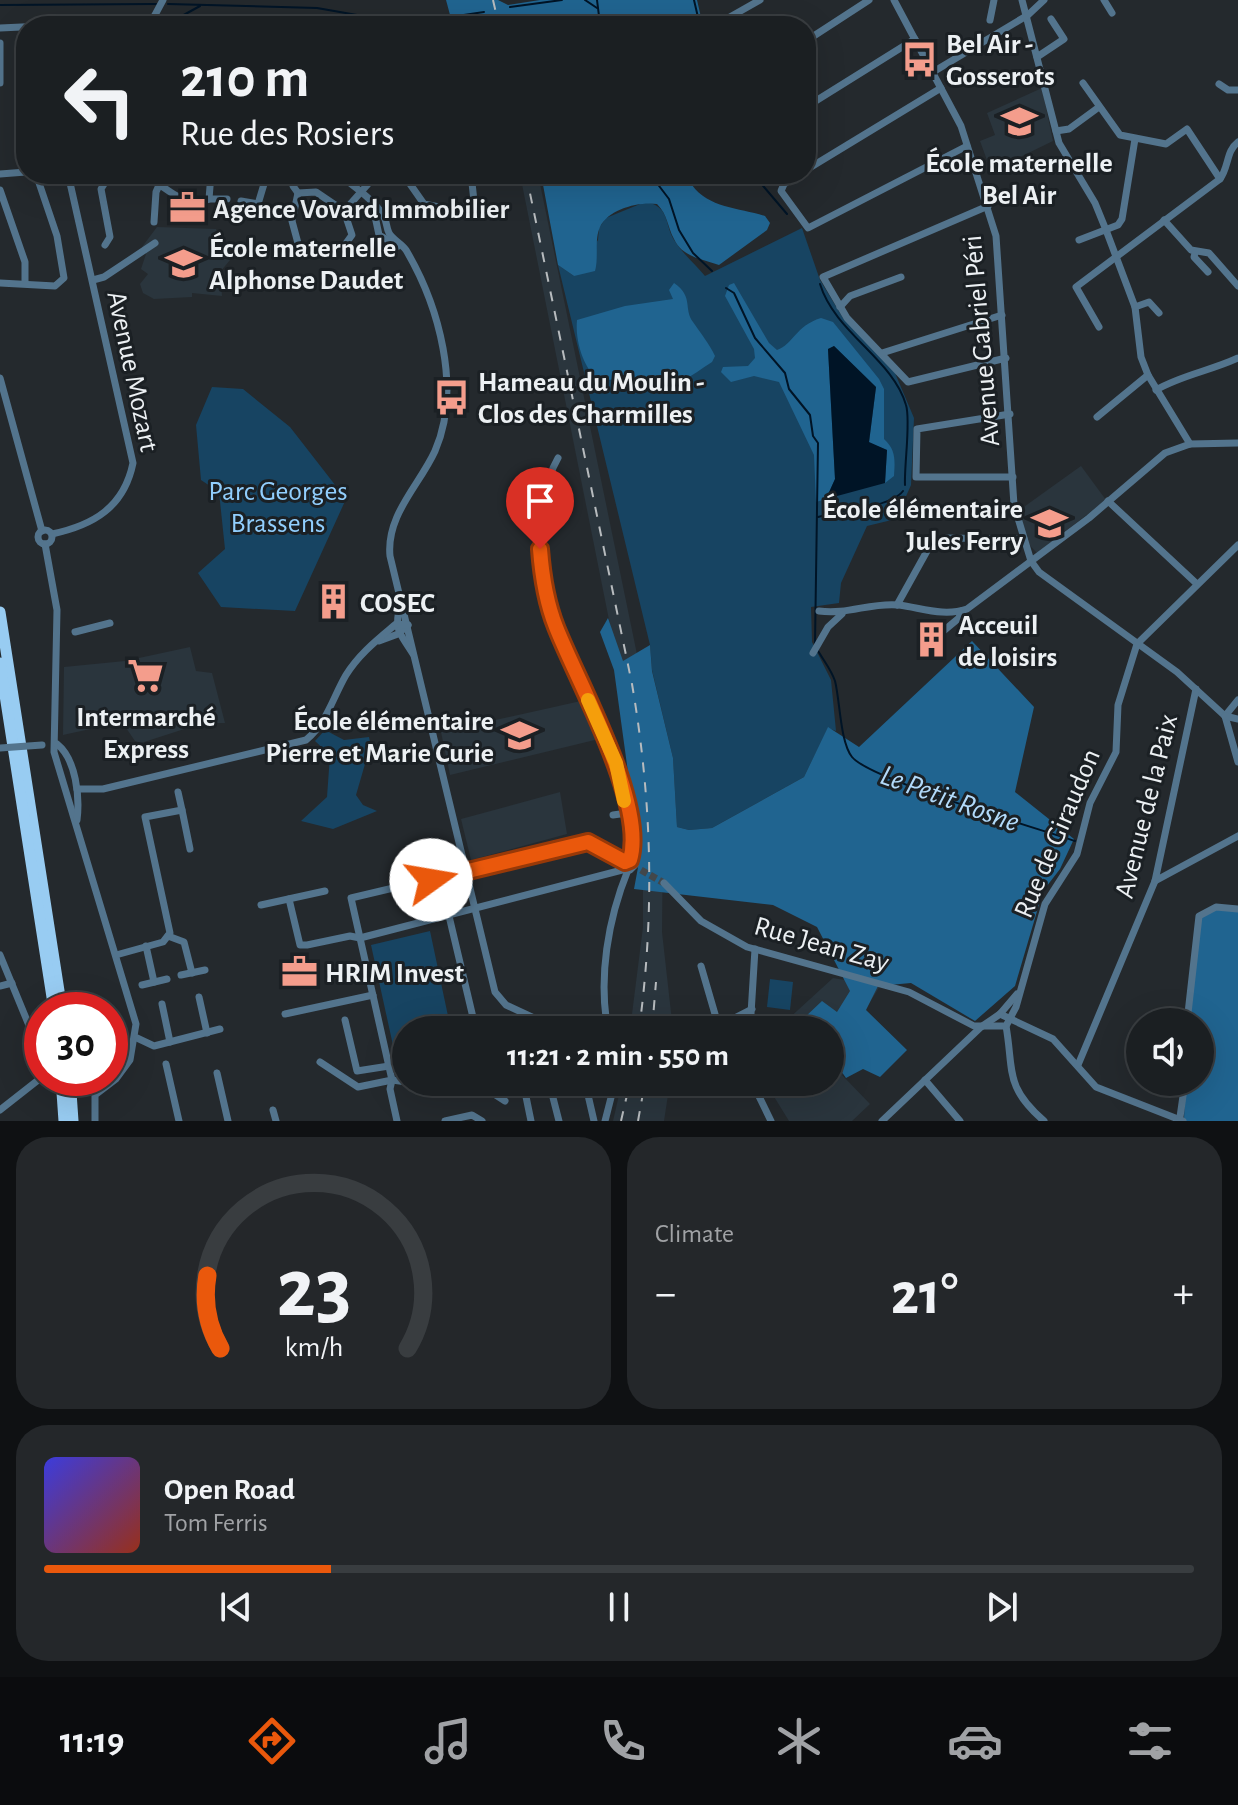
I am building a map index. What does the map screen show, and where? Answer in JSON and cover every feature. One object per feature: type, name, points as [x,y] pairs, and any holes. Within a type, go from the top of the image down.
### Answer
[{"type":"highway","points":[[0,612],[59,992]]},
{"type":"highway","points":[[0,663],[51,992]]},
{"type":"highway","points":[[62,1096],[64,1121]]},
{"type":"highway","points":[[71,1096],[73,1121]]},
{"type":"street","points":[[816,34],[869,0]]},
{"type":"street","name":"Avenue Gabriel Péri","points":[[894,0],[933,72],[967,146],[996,236],[1014,505],[1031,561]]},
{"type":"street","points":[[990,20],[994,0]]},
{"type":"street","points":[[1022,0],[1056,131],[1106,230],[1135,307],[1141,357],[1156,390],[1190,444]]},
{"type":"street","points":[[933,72],[1028,15],[1044,0]]},
{"type":"street","points":[[1104,0],[1112,13]]},
{"type":"street","points":[[731,16],[756,1]]},
{"type":"street","points":[[1037,57],[1066,42],[1051,19]]},
{"type":"street","points":[[816,101],[915,39]]},
{"type":"street","points":[[0,43],[0,83]]},
{"type":"street","points":[[1083,83],[1120,135],[1166,144],[1187,129],[1220,179]]},
{"type":"street","points":[[1219,84],[1228,90],[1238,90]]},
{"type":"street","points":[[816,164],[941,88]]},
{"type":"street","points":[[1056,131],[1069,129],[1099,107]]},
{"type":"street","points":[[1079,240],[1106,230],[1122,219],[1135,139]]},
{"type":"street","points":[[1099,327],[1076,287],[1114,255],[1220,179],[1227,169],[1233,146],[1238,142]]},
{"type":"street","points":[[784,184],[781,191],[808,228],[967,146]]},
{"type":"street","points":[[0,283],[55,286],[64,278],[57,236],[39,184]]},
{"type":"street","name":"Avenue Mozart","points":[[52,534],[86,525],[104,515],[121,497],[133,463],[70,184]]},
{"type":"street","points":[[105,184],[102,185],[107,241]]},
{"type":"street","points":[[154,222],[160,184]]},
{"type":"street","points":[[168,184],[191,203],[227,199]]},
{"type":"street","points":[[209,199],[210,184]]},
{"type":"street","points":[[241,201],[259,207],[265,184]]},
{"type":"street","points":[[293,184],[298,193]]},
{"type":"street","points":[[350,184],[370,202],[376,214],[379,235],[406,251],[436,326],[447,397],[435,450],[391,528],[390,556],[499,999],[528,1016]]},
{"type":"street","points":[[344,211],[368,184]]},
{"type":"street","points":[[410,184],[424,204],[459,211],[474,201],[472,184]]},
{"type":"street","points":[[0,190],[25,262],[25,283]]},
{"type":"street","points":[[316,192],[344,211],[352,230],[347,243],[331,249],[303,251],[292,233],[292,211],[298,193],[316,192]]},
{"type":"street","points":[[988,206],[823,277],[840,307],[908,382],[1006,358]]},
{"type":"street","points":[[1164,220],[1208,272]]},
{"type":"street","points":[[93,280],[104,277],[155,243]]},
{"type":"street","points":[[1195,253],[1209,253],[1238,286]]},
{"type":"street","points":[[840,307],[850,296],[901,277]]},
{"type":"street","points":[[1135,307],[1149,302],[1159,313]]},
{"type":"street","points":[[882,353],[1002,315]]},
{"type":"street","points":[[1156,390],[1184,374],[1208,370],[1238,358]]},
{"type":"street","points":[[1097,417],[1148,375]]},
{"type":"street","points":[[0,378],[42,531],[38,537],[45,544],[57,610],[53,714],[57,744],[54,752],[136,1024],[137,1038],[123,1070],[116,1079],[97,1091],[95,1121]]},
{"type":"street","points":[[1010,414],[917,429],[916,477],[1013,477]]},
{"type":"street","points":[[819,611],[842,614],[897,605],[949,613],[961,611],[1108,501],[1156,459],[1190,444],[1238,443]]},
{"type":"street","points":[[558,458],[550,471],[540,526],[543,587],[555,625],[619,774],[632,844],[631,866],[607,949],[603,994],[606,1016]]},
{"type":"street","points":[[1108,501],[1197,584]]},
{"type":"street","points":[[42,531],[52,534],[51,541],[45,544]]},
{"type":"street","points":[[897,605],[936,540],[1024,539]]},
{"type":"street","points":[[1137,644],[1238,545]]},
{"type":"street","points":[[1031,561],[1039,572],[1196,689],[1225,716],[1238,719]]},
{"type":"street","points":[[401,602],[396,624],[398,634],[415,657]]},
{"type":"street","points":[[941,633],[959,618],[961,611]]},
{"type":"street","points":[[813,653],[828,627],[842,614]]},
{"type":"street","points":[[75,632],[110,623]]},
{"type":"street","points":[[68,797],[77,789],[103,789],[306,740],[318,729],[353,664],[396,624],[408,625]]},
{"type":"street","points":[[374,642],[398,634],[408,625]]},
{"type":"street","name":"Rue de Giraudon","points":[[1002,1024],[1019,991],[1045,904],[1074,860],[1084,836],[1090,803],[1116,752],[1118,705],[1137,644]]},
{"type":"street","name":"Avenue de la Paix","points":[[1078,1065],[1155,881],[1196,689]]},
{"type":"street","points":[[1225,716],[1238,700]]},
{"type":"street","points":[[1225,716],[1238,762]]},
{"type":"street","points":[[0,748],[57,744],[64,750],[80,801],[77,821]]},
{"type":"street","points":[[68,797],[80,801],[103,789]]},
{"type":"street","points":[[178,792],[190,849]]},
{"type":"street","points":[[116,955],[163,942],[169,934],[145,817],[182,810]]},
{"type":"street","points":[[613,815],[627,813]]},
{"type":"street","points":[[1155,881],[1238,836]]},
{"type":"street","points":[[397,1121],[390,1089],[392,1080],[351,898],[588,842],[631,866]]},
{"type":"street","points":[[289,899],[300,945],[350,936],[360,938],[631,866]]},
{"type":"street","name":"Rue Jean Zay","points":[[664,883],[701,921],[755,949],[909,992],[981,1027]]},
{"type":"street","points":[[261,905],[325,891]]},
{"type":"street","points":[[1189,1008],[1199,916],[1216,907],[1238,909]]},
{"type":"street","points":[[449,916],[473,1016]]},
{"type":"street","points":[[169,934],[184,942],[192,973]]},
{"type":"street","points":[[146,946],[154,982]]},
{"type":"street","points":[[751,1016],[755,949]]},
{"type":"street","points":[[0,955],[24,1013]]},
{"type":"street","points":[[701,966],[717,1021],[725,1023],[752,1009]]},
{"type":"street","points":[[181,975],[205,970]]},
{"type":"street","points":[[142,985],[167,979]]},
{"type":"street","points":[[0,986],[12,983]]},
{"type":"street","name":"Rue de Giraudon","points":[[1002,1024],[1000,1014],[1019,991]]},
{"type":"street","points":[[285,1014],[373,995]]},
{"type":"street","points":[[199,997],[207,1033]]},
{"type":"street","points":[[162,1004],[170,1042]]},
{"type":"street","points":[[1000,1014],[1012,1080],[1044,1121]]},
{"type":"street","points":[[345,1020],[357,1071],[389,1066]]},
{"type":"street","points":[[882,1121],[981,1027],[1002,1024],[1053,1039],[1096,1087],[1172,1117]]},
{"type":"street","points":[[137,1038],[154,1046],[220,1029]]},
{"type":"street","points":[[320,1062],[358,1087],[392,1080]]},
{"type":"street","points":[[166,1064],[179,1121]]},
{"type":"street","points":[[217,1073],[228,1121]]},
{"type":"street","points":[[925,1080],[960,1121]]},
{"type":"street","points":[[0,1110],[24,1091]]},
{"type":"street","points":[[497,1096],[505,1101]]},
{"type":"street","points":[[526,1096],[531,1121]]},
{"type":"street","points":[[553,1096],[559,1121]]},
{"type":"street","points":[[588,1096],[594,1121]]},
{"type":"street","points":[[605,1121],[611,1096]]},
{"type":"street","points":[[759,1096],[771,1121]]},
{"type":"street","points":[[1172,1117],[1180,1096]]},
{"type":"street","points":[[273,1110],[276,1121]]},
{"type":"street","points":[[445,1121],[472,1115],[482,1121]]},
{"type":"street","points":[[1156,1121],[1172,1117]]},
{"type":"shaded area","points":[[446,0],[498,0],[508,5],[540,0],[697,0],[701,16],[450,16]]},
{"type":"shaded area","name":"École maternelle Bel Air","points":[[1042,88],[1053,141],[1010,162],[988,163],[980,141],[995,135],[987,113]]},
{"type":"shaded area","points":[[522,184],[540,184],[639,664],[663,836],[662,932],[671,1016],[632,1016],[643,927],[643,829],[621,680]]},
{"type":"shaded area","points":[[543,184],[692,184],[699,193],[716,203],[765,216],[770,223],[767,230],[719,265],[682,250],[657,204],[634,205],[610,215],[600,227],[595,271],[574,276],[558,265]]},
{"type":"shaded area","name":"École maternelle Alphonse Daudet","points":[[157,227],[216,229],[230,260],[220,272],[222,296],[192,293],[192,297],[154,299],[143,293],[140,284],[148,274],[141,269],[146,254],[142,247]]},
{"type":"shaded area","points":[[674,283],[684,293],[690,317],[715,356],[712,362],[670,385],[599,381],[581,353],[577,320],[625,306],[673,299],[669,290]]},
{"type":"shaded area","points":[[734,283],[769,343],[777,350],[812,321],[821,318],[833,322],[884,389],[884,439],[894,456],[894,476],[885,483],[887,450],[869,443],[876,387],[834,346],[828,349],[835,479],[826,499],[816,502],[814,455],[779,382],[754,376],[731,382],[721,372],[723,367],[748,366],[755,358],[754,349],[725,296],[729,285]]},
{"type":"shaded area","points":[[834,346],[876,387],[869,442],[887,450],[885,483],[826,499],[835,479],[828,349]]},
{"type":"shaded area","name":"École élémentaire Jules Ferry","points":[[1081,466],[1106,500],[1037,553],[1024,539],[1021,509]]},
{"type":"shaded area","points":[[608,618],[623,661],[650,645],[652,671],[673,758],[677,827],[689,830],[712,828],[804,777],[828,727],[859,747],[972,641],[1034,707],[1015,792],[1074,839],[1060,869],[1043,891],[1015,986],[975,1021],[911,983],[878,986],[866,1010],[907,1050],[880,1077],[863,1069],[846,1078],[844,1016],[806,1016],[822,1001],[837,1012],[850,991],[817,927],[773,905],[634,889],[639,862],[635,856],[631,794],[614,670],[600,632]]},
{"type":"shaded area","points":[[190,647],[196,671],[212,673],[225,723],[203,723],[141,743],[135,741],[122,722],[63,735],[64,667],[125,661]]},
{"type":"shaded area","name":"École élémentaire Pierre et Marie Curie","points":[[581,701],[599,739],[450,775],[441,732]]},
{"type":"shaded area","points":[[560,792],[567,834],[471,860],[461,819]]},
{"type":"shaded area","points":[[1216,907],[1238,909],[1238,1121],[1184,1121],[1185,1096],[1214,1096],[1214,1008],[1189,1008],[1199,916]]},
{"type":"shaded area","points":[[833,978],[880,986],[844,1044],[844,1016],[791,1016]]},
{"type":"shaded area","points":[[844,1048],[859,1057],[844,1073]]},
{"type":"shaded area","points":[[844,1077],[870,1104],[852,1121],[789,1121],[774,1096],[844,1096]]},
{"type":"shaded area","points":[[619,1096],[668,1096],[664,1121],[613,1121]]},
{"type":"green space","points":[[645,202],[663,211],[674,240],[705,276],[802,228],[820,280],[843,318],[895,373],[914,418],[911,485],[896,519],[867,526],[841,583],[839,603],[811,607],[812,642],[831,680],[836,731],[828,728],[804,777],[712,828],[689,830],[677,827],[673,758],[652,670],[650,645],[558,265],[574,276],[598,240],[599,228],[606,218]]},
{"type":"green space","name":"Parc Georges Brassens","points":[[212,387],[243,389],[290,427],[346,499],[295,611],[221,607],[198,573],[225,549],[219,492],[201,480],[196,425]]},
{"type":"green space","points":[[325,730],[344,740],[369,737],[374,761],[365,764],[356,795],[363,805],[377,811],[333,829],[301,821],[327,797],[330,755],[315,741]]},
{"type":"green space","points":[[430,931],[448,1016],[392,1016],[392,1041],[371,945]]},
{"type":"green space","points":[[770,979],[793,982],[790,1010],[767,1007]]},
{"type":"waterway","points":[[510,7],[562,0]]},
{"type":"waterway","points":[[585,0],[597,8]]},
{"type":"waterway","name":"Le Petit Rosne","points":[[597,0],[599,16]]},
{"type":"waterway","name":"Le Petit Rosne","points":[[694,0],[698,16]]},
{"type":"waterway","points":[[0,5],[156,4]]},
{"type":"waterway","points":[[168,4],[317,8],[363,16]]},
{"type":"waterway","points":[[182,16],[200,6]]},
{"type":"waterway","points":[[457,16],[484,12]]},
{"type":"waterway","name":"Le Petit Rosne","points":[[658,184],[669,199],[679,230],[693,253],[712,271]]},
{"type":"waterway","name":"Le Petit Rosne","points":[[762,184],[787,214]]},
{"type":"waterway","points":[[820,284],[838,317],[889,374],[906,405],[905,485]]},
{"type":"waterway","name":"Le Petit Rosne","points":[[726,288],[734,293],[755,338],[785,373],[789,389],[810,415],[813,436],[818,443],[815,643]]},
{"type":"waterway","points":[[818,517],[876,505],[897,497],[903,491]]},
{"type":"waterway","name":"Le Petit Rosne","points":[[817,649],[835,681],[848,750],[865,767],[921,790],[1075,841]]},
{"type":"tunnel","points":[[641,870],[664,883]]},
{"type":"railway","points":[[493,0],[497,16]]},
{"type":"railway","points":[[528,184],[639,728],[649,857],[647,943],[641,1016]]},
{"type":"railway","points":[[653,1016],[656,982]]},
{"type":"railway","points":[[621,1121],[627,1096]]},
{"type":"railway","points":[[638,1121],[642,1096]]},
{"type":"slow traffic","points":[[588,700],[616,763],[624,801]]},
{"type":"place","name":"Bel Air - Gosserots","points":[[920,59]]},
{"type":"place","name":"École maternelle Bel Air","points":[[1019,122]]},
{"type":"place","name":"Agence Vovard Immobilier","points":[[187,208]]},
{"type":"place","name":"École maternelle Alphonse Daudet","points":[[183,263]]},
{"type":"place","name":"Hameau du Moulin - Clos des Charmilles","points":[[452,397]]},
{"type":"place","name":"École élémentaire Jules Ferry","points":[[1049,524]]},
{"type":"place","name":"COSEC","points":[[334,602]]},
{"type":"place","name":"Acceuil de loisirs","points":[[932,640]]},
{"type":"place","name":"Intermarché Express","points":[[146,676]]},
{"type":"place","name":"École élémentaire Pierre et Marie Curie","points":[[520,736]]},
{"type":"place","name":"HRIM Invest","points":[[299,972]]},
{"type":"route","points":[[431,880],[588,842],[595,842],[625,862],[630,860],[631,834],[616,763],[555,625],[543,587],[540,549]]}]
